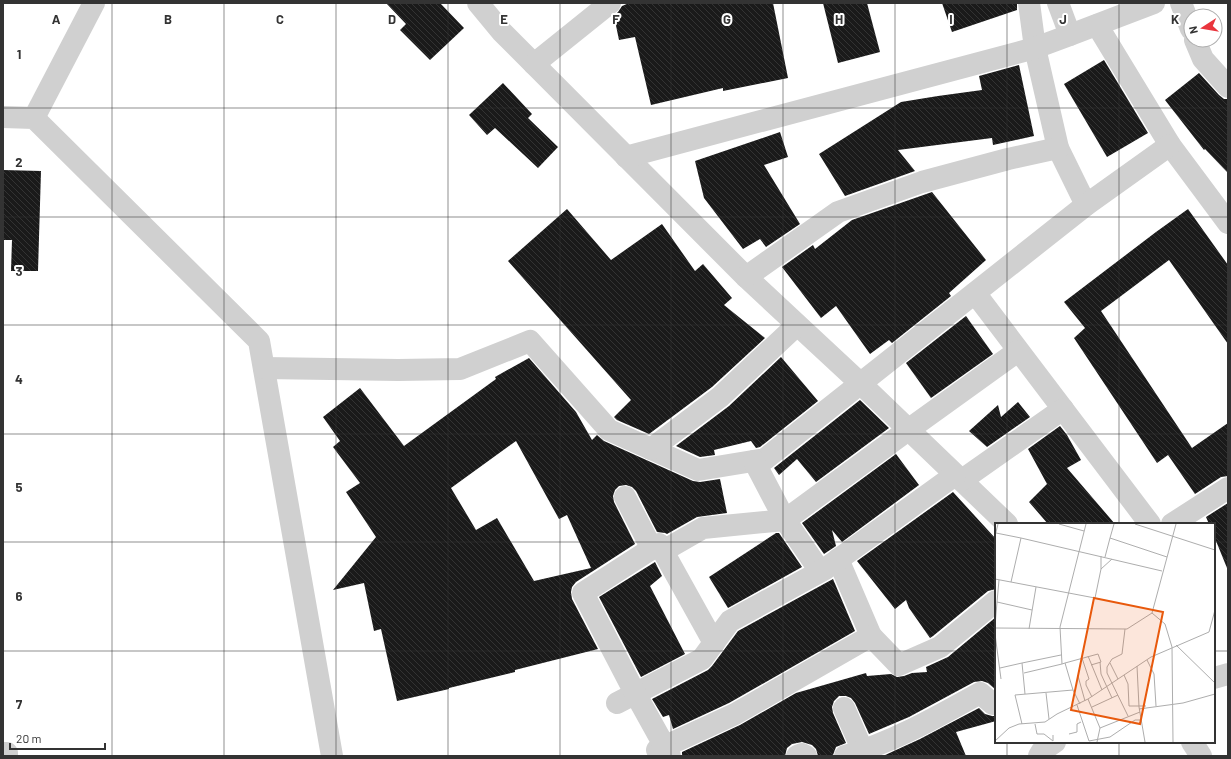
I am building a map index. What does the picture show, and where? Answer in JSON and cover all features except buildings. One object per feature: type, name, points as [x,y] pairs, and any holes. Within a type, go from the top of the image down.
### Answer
[{"type":"street","points":[[34,118],[94,3]]},
{"type":"street","points":[[478,3],[502,32],[746,277],[860,383],[1006,523]]},
{"type":"street","points":[[534,64],[610,3]]},
{"type":"street","points":[[1029,3],[1035,48],[1058,148],[1086,205]]},
{"type":"street","points":[[1058,3],[1070,35]]},
{"type":"street","points":[[626,156],[1035,48],[1154,3]]},
{"type":"street","points":[[1097,25],[1170,145],[1228,224]]},
{"type":"street","points":[[1198,48],[1203,60],[1228,87]]},
{"type":"street","points":[[3,117],[34,118],[259,341],[332,756]]},
{"type":"street","points":[[264,368],[398,370],[460,369],[530,341],[609,430],[698,470],[765,459],[1086,205],[1170,145]]},
{"type":"street","points":[[746,277],[838,212],[922,182],[1008,159],[1058,148]]},
{"type":"street","points":[[975,293],[1149,523]]},
{"type":"street","points":[[651,449],[720,397],[797,325]]},
{"type":"street","points":[[871,636],[735,714],[664,751],[626,698],[583,592],[658,550],[703,528],[785,520],[1018,351]]},
{"type":"street","points":[[626,698],[702,659],[730,621],[820,571],[1063,409]]},
{"type":"street","points":[[754,461],[785,520],[820,571]]},
{"type":"street","points":[[1174,523],[1228,488]]},
{"type":"street","points":[[625,497],[714,643]]},
{"type":"street","points":[[838,559],[871,636],[899,665],[940,647],[995,602]]},
{"type":"street","points":[[1215,678],[1228,674]]},
{"type":"street","points":[[844,708],[858,754],[931,721],[980,693],[993,704],[995,703]]},
{"type":"street","points":[[1039,756],[1042,751],[1054,743]]},
{"type":"street","points":[[1193,743],[1201,756]]},
{"type":"street","points":[[3,753],[7,753],[7,756]]},
{"type":"street","points":[[797,756],[802,754],[806,756]]}]
